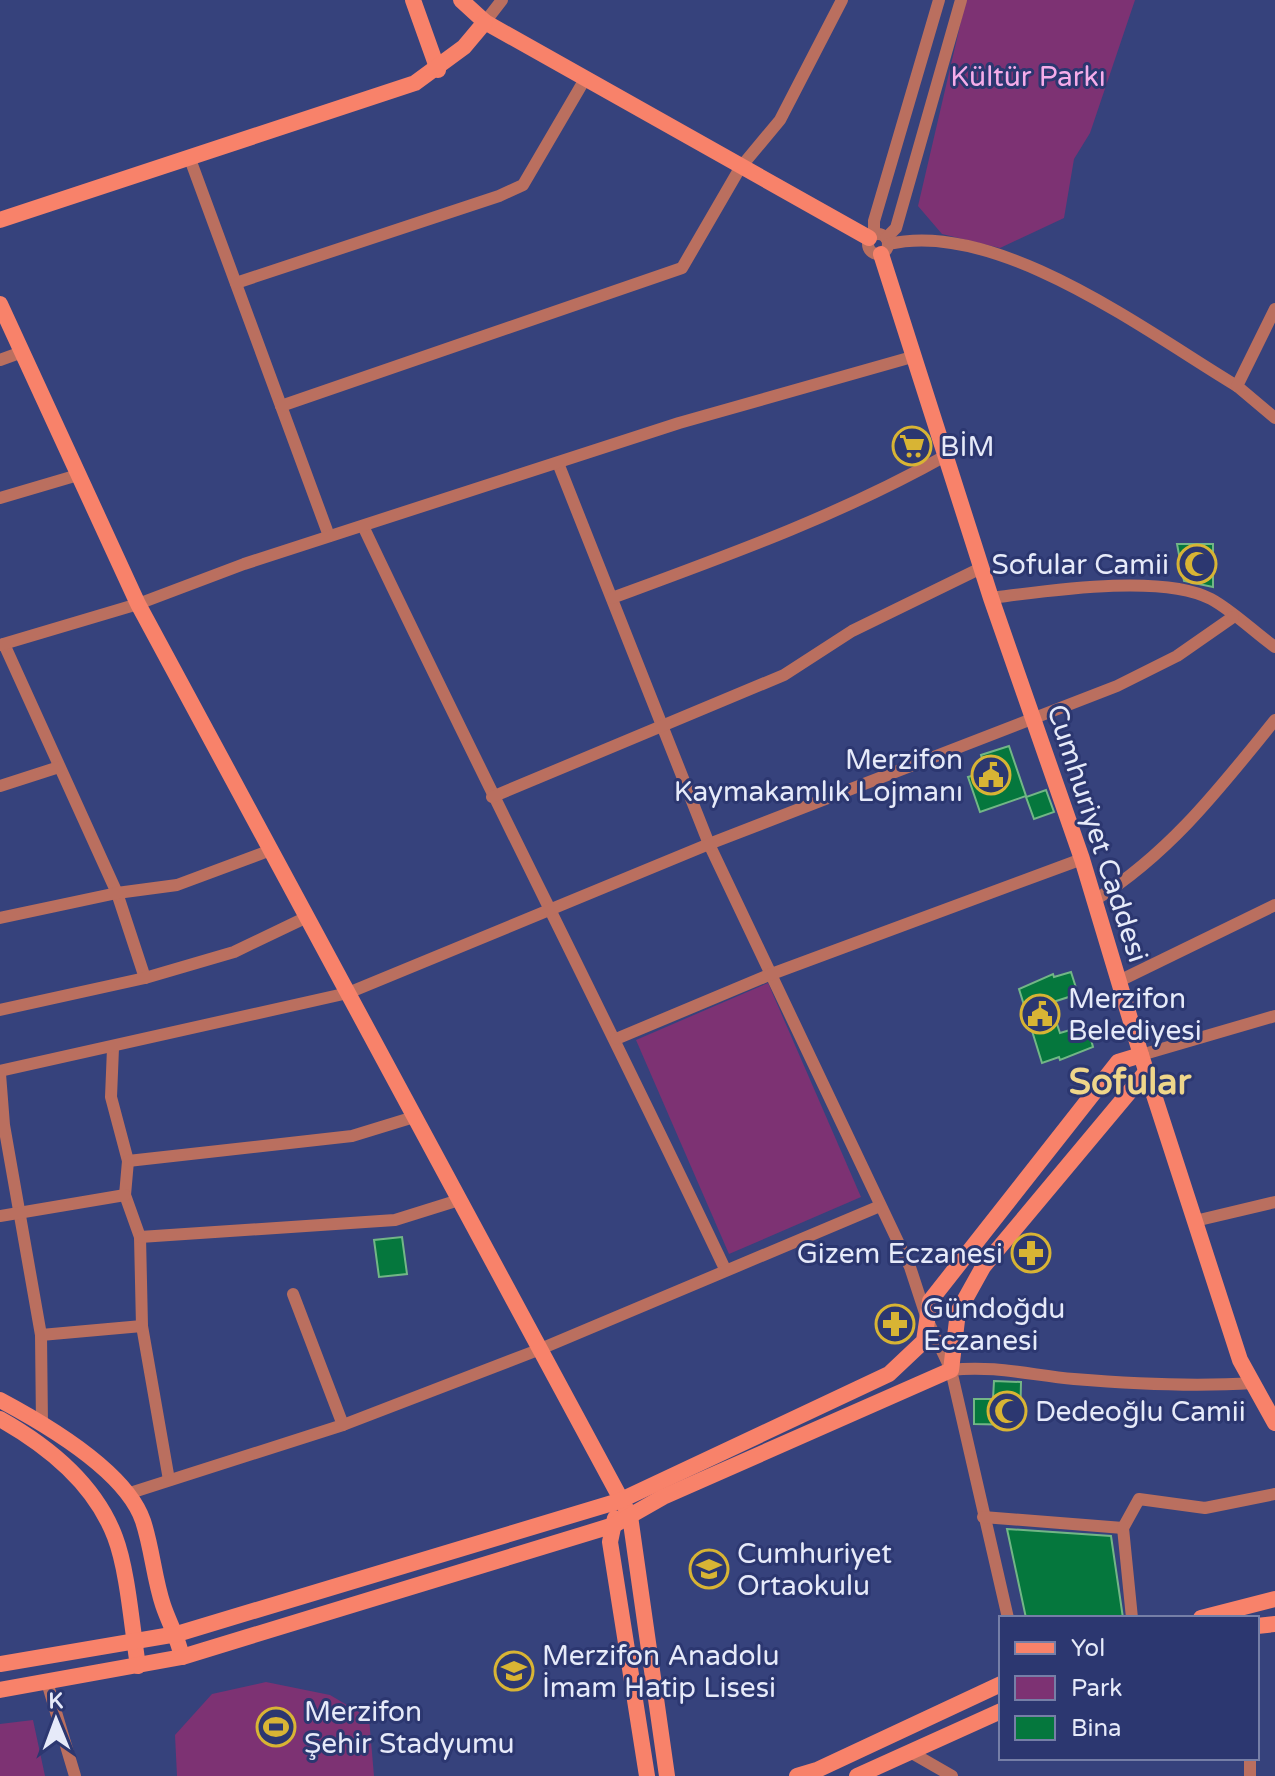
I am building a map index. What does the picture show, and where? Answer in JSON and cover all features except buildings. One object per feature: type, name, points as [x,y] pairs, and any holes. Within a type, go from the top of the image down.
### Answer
[{"type":"street","points":[[413,0],[438,70]]},
{"type":"street","points":[[461,0],[485,22],[740,168],[880,242],[959,244],[1026,264],[1068,284],[1237,386],[1275,418]]},
{"type":"street","points":[[0,220],[388,94],[438,70],[502,0]]},
{"type":"street","points":[[281,406],[682,268],[740,168],[780,120],[842,0]]},
{"type":"street","points":[[880,242],[874,221],[939,0]]},
{"type":"street","points":[[880,242],[896,228],[961,0]]},
{"type":"street","points":[[236,283],[499,196],[523,185],[585,79]]},
{"type":"street","points":[[190,159],[329,536]]},
{"type":"street","name":"Cumhuriyet Caddesi","points":[[880,242],[912,357],[991,598],[1082,859],[1146,1072],[1240,1360],[1275,1423]]},
{"type":"street","points":[[0,304],[138,604],[619,1501],[630,1516],[667,1776]]},
{"type":"street","points":[[1237,386],[1275,309]]},
{"type":"street","points":[[0,360],[22,352]]},
{"type":"street","points":[[145,978],[117,893],[2,645],[138,604],[329,536],[679,423],[912,357]]},
{"type":"street","points":[[612,598],[823,519],[945,456]]},
{"type":"street","points":[[558,463],[709,844],[910,1267],[927,1319],[951,1370],[1008,1616]]},
{"type":"street","points":[[0,498],[78,475]]},
{"type":"street","points":[[363,526],[492,797],[616,1039],[725,1269]]},
{"type":"street","points":[[492,797],[784,675],[852,631],[981,568]]},
{"type":"street","points":[[991,598],[1052,590],[1169,586],[1210,599],[1275,647]]},
{"type":"street","points":[[42,1425],[41,1335],[18,1211],[0,1073],[348,993],[709,844],[1147,672],[1233,617]]},
{"type":"street","points":[[1095,900],[1173,841],[1275,720]]},
{"type":"street","points":[[0,786],[59,767]]},
{"type":"street","points":[[0,918],[117,893],[177,885],[271,850]]},
{"type":"street","points":[[616,1039],[769,975],[1082,859]]},
{"type":"street","points":[[1119,981],[1275,905]]},
{"type":"street","points":[[0,1010],[145,978],[234,952],[307,917]]},
{"type":"street","points":[[0,1664],[177,1634],[619,1501],[889,1374],[924,1341],[930,1301],[1118,1062],[1275,1016]]},
{"type":"street","points":[[113,1048],[111,1097],[128,1161],[125,1195],[140,1237],[142,1326],[169,1480]]},
{"type":"street","points":[[951,1370],[958,1312],[983,1267],[1146,1072]]},
{"type":"street","points":[[128,1161],[352,1136],[414,1117]]},
{"type":"street","points":[[0,1216],[125,1195]]},
{"type":"street","points":[[140,1237],[395,1220],[459,1200]]},
{"type":"street","points":[[1195,1221],[1275,1202]]},
{"type":"street","points":[[127,1494],[343,1425],[538,1350],[880,1206]]},
{"type":"street","points":[[293,1294],[343,1425]]},
{"type":"street","points":[[41,1335],[142,1326]]},
{"type":"street","points":[[0,1690],[182,1657],[614,1525],[663,1497],[951,1370],[984,1366],[1181,1388],[1253,1383]]},
{"type":"street","points":[[0,1400],[42,1425],[119,1481],[142,1519],[163,1606],[177,1634],[182,1657]]},
{"type":"street","points":[[0,1419],[32,1438],[91,1490],[116,1538],[138,1666]]},
{"type":"street","points":[[1132,1616],[1123,1528],[1139,1499],[1205,1508],[1275,1494]]},
{"type":"street","points":[[619,1501],[610,1542],[647,1776]]},
{"type":"street","points":[[983,1517],[1123,1528]]},
{"type":"street","points":[[1209,1616],[1275,1599]]},
{"type":"street","points":[[47,1682],[75,1776]]},
{"type":"street","points":[[797,1776],[817,1770],[999,1685]]},
{"type":"street","points":[[857,1776],[999,1712]]},
{"type":"street","points":[[912,1753],[952,1776]]},
{"type":"green space","name":"Kültür Parkı","points":[[966,0],[1135,0],[1090,133],[1074,159],[1064,218],[1000,248],[942,234],[918,206]]},
{"type":"green space","points":[[768,983],[861,1197],[729,1254],[636,1040]]},
{"type":"green space","name":"Merzifon Şehir Stadyumu","points":[[266,1682],[330,1695],[369,1718],[374,1776],[177,1776],[175,1735],[212,1694]]},
{"type":"green space","points":[[33,1720],[45,1776],[0,1776],[0,1724]]},
{"type":"place","name":"BİM","points":[[912,446]]},
{"type":"place","name":"Sofular Camii","points":[[1197,564]]},
{"type":"place","name":"Merzifon Kaymakamlık Lojmanı","points":[[991,775]]},
{"type":"place","name":"Merzifon Belediyesi","points":[[1040,1014]]},
{"type":"place","name":"Gizem Eczanesi","points":[[1031,1253]]},
{"type":"place","name":"Gündoğdu Eczanesi","points":[[895,1324]]},
{"type":"place","name":"Dedeoğlu Camii","points":[[1007,1411]]},
{"type":"place","name":"Cumhuriyet Ortaokulu","points":[[709,1569]]},
{"type":"place","name":"Merzifon Anadolu İmam Hatip Lisesi","points":[[514,1671]]},
{"type":"place","name":"Merzifon Şehir Stadyumu","points":[[276,1727]]},
{"type":"district","name":"Sofular","points":[[1130,1081]]}]
